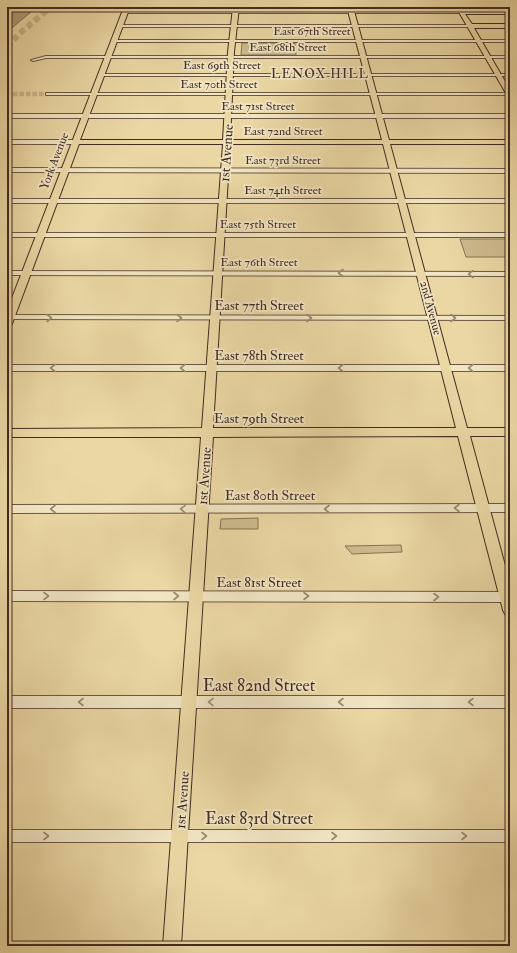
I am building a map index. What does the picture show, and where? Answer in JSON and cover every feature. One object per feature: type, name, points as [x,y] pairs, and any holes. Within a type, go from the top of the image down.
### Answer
[{"type":"main road","name":"York Avenue","points":[[8,320],[126,10]]},
{"type":"main road","name":"1st Avenue","points":[[172,946],[227,142],[232,41],[236,10]]},
{"type":"main road","name":"2nd Avenue","points":[[351,10],[509,601]]},
{"type":"main road","points":[[460,10],[510,12]]},
{"type":"main road","points":[[460,10],[510,95]]},
{"type":"main road","points":[[469,25],[510,26]]},
{"type":"main road","name":"East 72nd Street","points":[[76,142],[510,142]]},
{"type":"main road","name":"East 79th Street","points":[[7,432],[510,432]]},
{"type":"street","points":[[126,10],[460,10]]},
{"type":"street","points":[[120,26],[469,25]]},
{"type":"street","name":"East 67th Street","points":[[114,41],[510,41]]},
{"type":"street","name":"East 68th Street","points":[[33,60],[45,58],[108,57],[510,57]]},
{"type":"street","name":"East 69th Street","points":[[101,75],[510,75]]},
{"type":"street","points":[[7,94],[13,94]]},
{"type":"street","name":"East 70th Street","points":[[48,94],[510,95]]},
{"type":"street","name":"East 71st Street","points":[[7,116],[510,116]]},
{"type":"street","name":"East 72nd Street","points":[[7,142],[76,142]]},
{"type":"street","name":"East 73rd Street","points":[[7,170],[510,171]]},
{"type":"street","name":"East 74th Street","points":[[7,200],[510,201]]},
{"type":"street","name":"East 75th Street","points":[[7,235],[510,235]]},
{"type":"street","name":"East 76th Street","points":[[7,273],[510,274]]},
{"type":"street","name":"East 77th Street","points":[[8,320],[510,318]]},
{"type":"street","name":"East 78th Street","points":[[7,368],[510,368]]},
{"type":"street","name":"East 80th Street","points":[[7,509],[201,510],[510,508]]},
{"type":"street","name":"East 81st Street","points":[[7,596],[196,596],[509,601]]},
{"type":"street","name":"East 82nd Street","points":[[7,702],[510,702]]},
{"type":"street","name":"East 83rd Street","points":[[7,836],[510,836]]},
{"type":"shaded area","points":[[7,7],[37,7],[7,32]]},
{"type":"shaded area","points":[[242,43],[295,43],[296,55],[241,55]]},
{"type":"shaded area","points":[[460,239],[510,239],[510,257],[466,257]]},
{"type":"shaded area","points":[[258,518],[258,529],[220,529],[221,519]]},
{"type":"shaded area","points":[[401,545],[402,552],[352,554],[345,546]]},
{"type":"tunnel","points":[[7,47],[19,34],[51,7]]},
{"type":"tunnel","points":[[13,94],[48,94]]},
{"type":"district","name":"LENOX HILL","points":[[320,73]]}]
